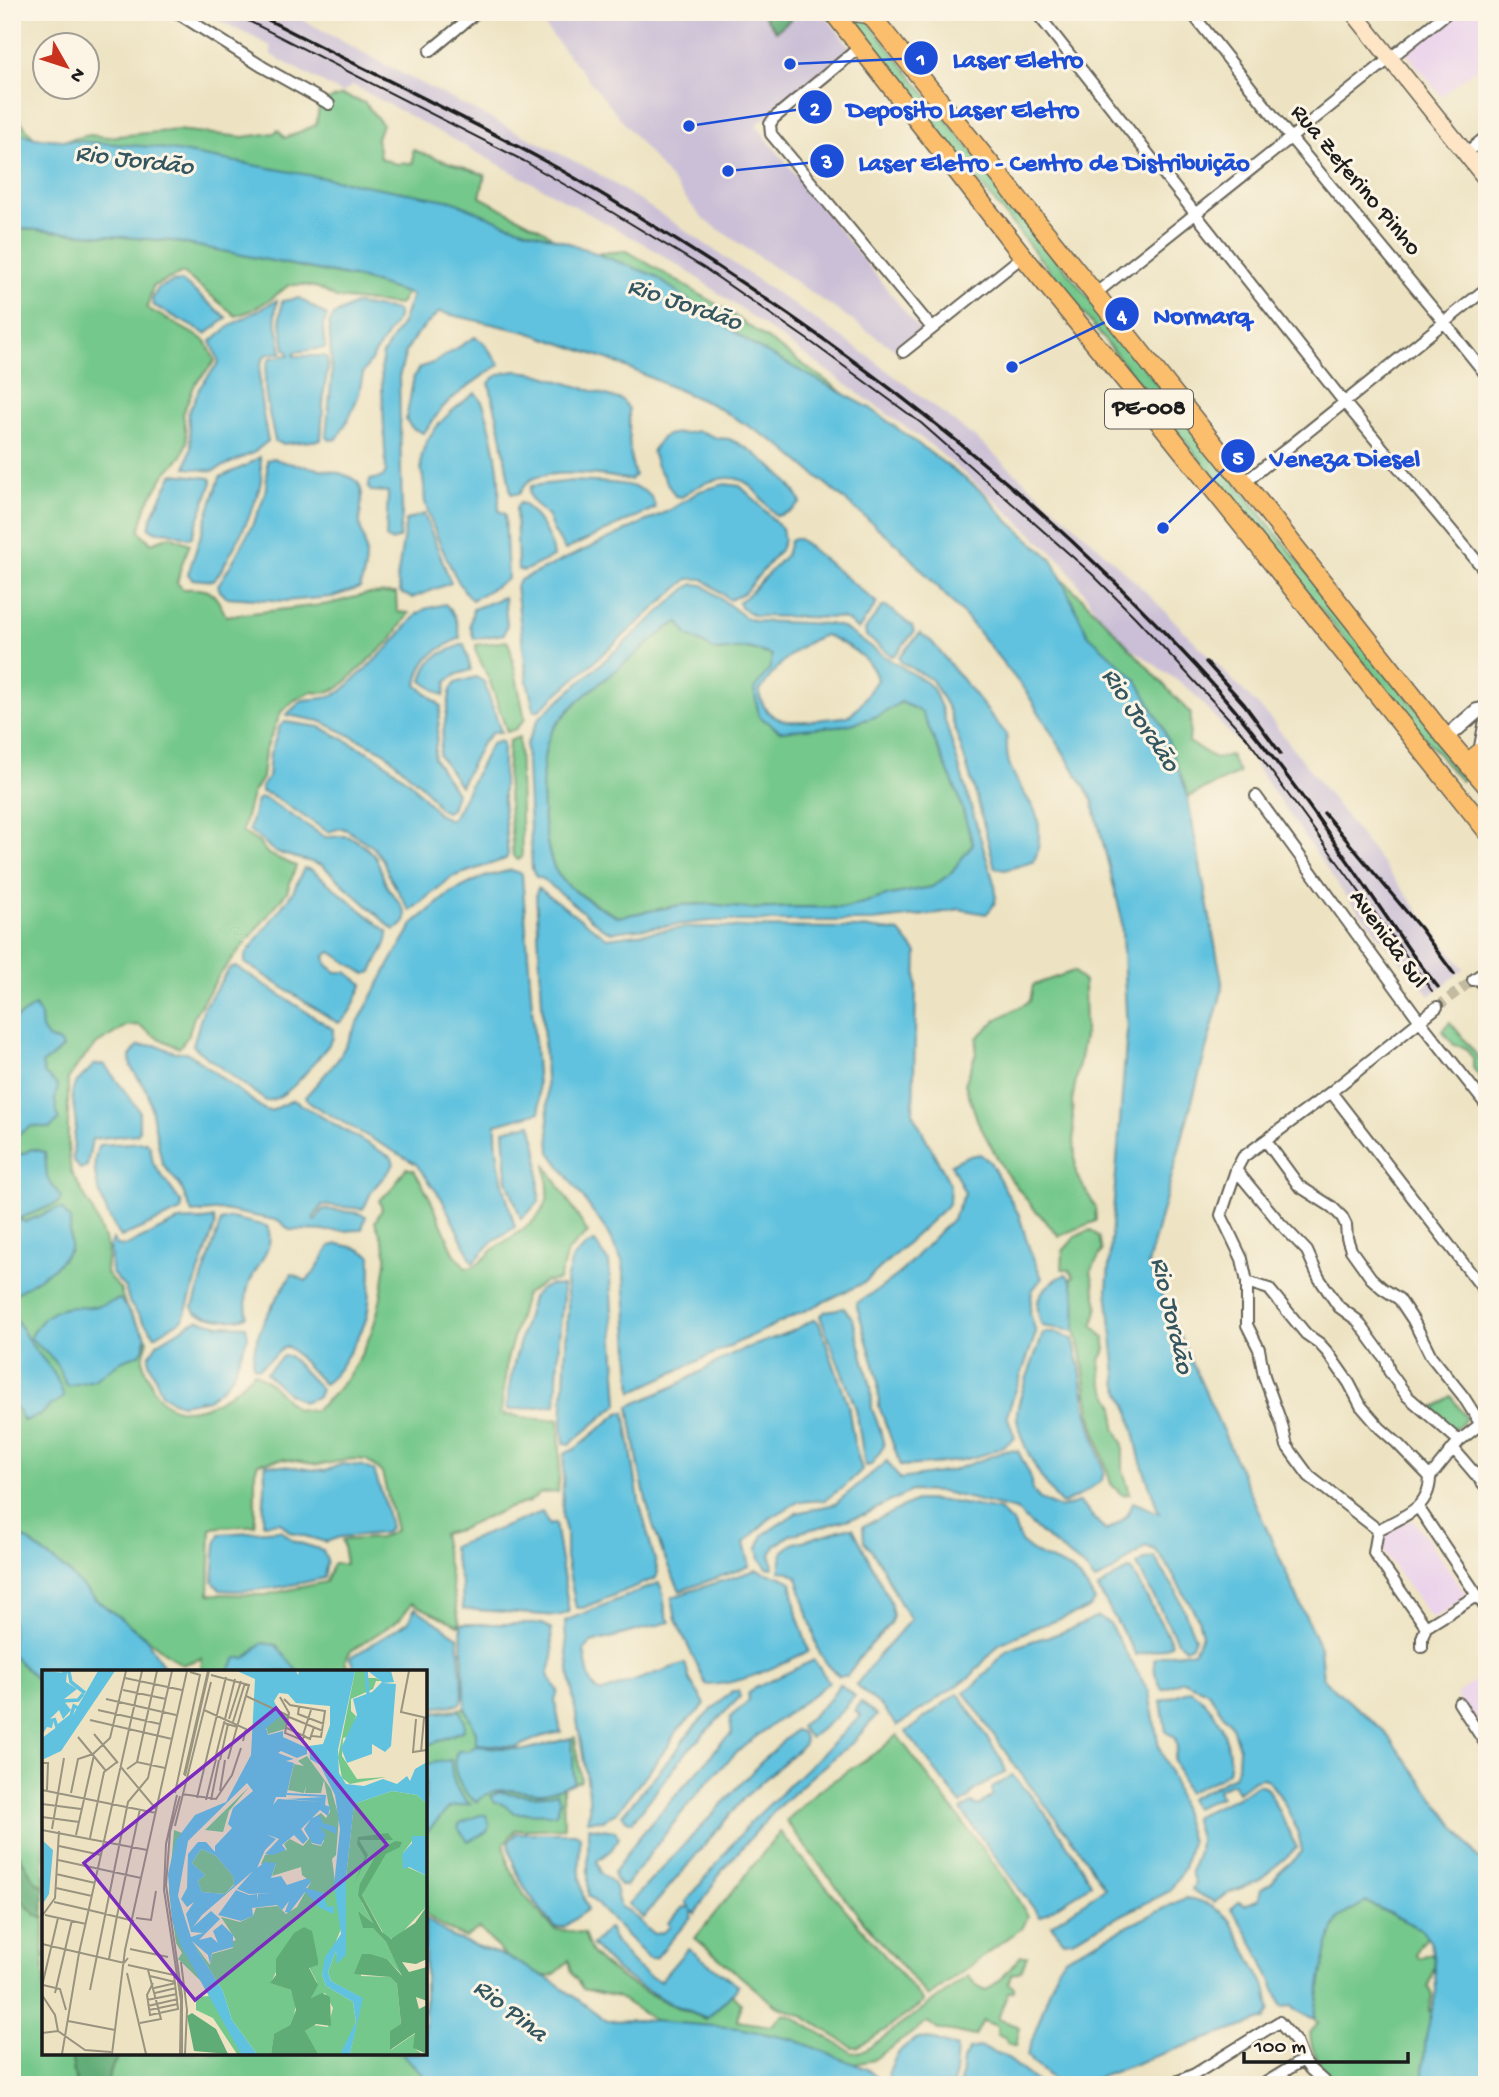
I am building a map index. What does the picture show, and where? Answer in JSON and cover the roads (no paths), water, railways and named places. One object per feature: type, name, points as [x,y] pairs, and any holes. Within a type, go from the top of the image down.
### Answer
[{"type":"highway","name":"PE-008","points":[[833,12],[1023,256],[1487,831]]},
{"type":"highway","name":"PE-008","points":[[870,13],[1446,738],[1479,755],[1487,786]]},
{"type":"highway","points":[[1465,805],[1479,755]]},
{"type":"main road","points":[[845,12],[870,13]]},
{"type":"main road","points":[[1353,12],[1487,180]]},
{"type":"street","points":[[176,12],[329,104]]},
{"type":"street","points":[[430,51],[477,12]]},
{"type":"street","points":[[1036,12],[1344,402],[1487,573]]},
{"type":"street","name":"Rua Zeferino Pinho","points":[[1191,12],[1487,376]]},
{"type":"street","points":[[1095,294],[1448,12]]},
{"type":"street","points":[[860,47],[774,118],[770,124],[771,135],[932,328]]},
{"type":"street","points":[[1466,153],[1487,136]]},
{"type":"street","points":[[902,352],[1023,256]]},
{"type":"street","points":[[1244,483],[1487,288]]},
{"type":"street","points":[[1446,738],[1477,711],[1487,709]]},
{"type":"street","points":[[1479,755],[1487,721]]},
{"type":"street","name":"Avenida Sul","points":[[1256,796],[1420,1021],[1487,1106]]},
{"type":"street","points":[[1487,970],[1475,978],[1487,989]]},
{"type":"street","points":[[1378,1530],[1316,1482],[1290,1452],[1264,1376],[1259,1349],[1247,1325],[1247,1282],[1242,1259],[1221,1215],[1243,1157],[1331,1092],[1437,1007]]},
{"type":"street","points":[[1331,1092],[1487,1294]]},
{"type":"street","points":[[1266,1141],[1299,1186],[1332,1207],[1342,1217],[1351,1250],[1371,1278],[1399,1300],[1413,1320],[1431,1356],[1485,1420],[1456,1444],[1430,1477],[1430,1489],[1418,1507],[1378,1530]]},
{"type":"street","points":[[1236,1170],[1307,1251],[1325,1288],[1339,1307],[1357,1320],[1386,1360],[1407,1396],[1456,1444],[1487,1488]]},
{"type":"street","points":[[1247,1282],[1269,1289],[1306,1334],[1328,1353],[1361,1406],[1380,1429],[1430,1477]]},
{"type":"street","points":[[1247,1303],[1269,1289]]},
{"type":"street","points":[[1418,1507],[1487,1609]]},
{"type":"street","points":[[1378,1530],[1374,1553],[1426,1627]]},
{"type":"street","points":[[1422,1647],[1426,1627],[1476,1596]]},
{"type":"street","points":[[1459,1703],[1487,1746]]},
{"type":"street","points":[[1168,2085],[1195,2074],[1277,2022],[1282,2023],[1296,2042],[1303,2060],[1316,2076],[1328,2085]]},
{"type":"street","points":[[1262,2085],[1303,2060]]},
{"type":"water","name":"Rio Jordão","points":[[12,131],[36,138],[154,147],[452,201],[504,223],[566,242],[653,275],[756,347],[870,408],[984,493],[1007,520],[1052,559],[1088,635],[1137,680],[1164,730],[1186,790],[1223,987],[1148,1264],[1320,1648],[1323,1679],[1384,1731],[1478,1858],[1487,1863],[1487,2085],[1422,2085],[1426,2037],[1436,1991],[1431,1943],[1420,1928],[1366,1902],[1338,1918],[1327,1947],[1314,2019],[1293,2006],[1282,2007],[1260,1956],[1231,1909],[1239,1902],[1245,1905],[1259,1899],[1261,1889],[1272,1882],[1279,1872],[1302,1852],[1300,1843],[1282,1800],[1263,1778],[1254,1780],[1238,1792],[1233,1783],[1218,1789],[1221,1797],[1194,1808],[1189,1799],[1234,1776],[1239,1748],[1232,1727],[1207,1691],[1183,1681],[1162,1690],[1155,1673],[1154,1659],[1163,1655],[1194,1651],[1202,1635],[1198,1618],[1166,1563],[1155,1550],[1146,1546],[1112,1572],[1095,1581],[1083,1566],[1041,1534],[1016,1510],[943,1492],[911,1491],[864,1515],[790,1535],[775,1546],[771,1555],[773,1568],[767,1568],[760,1559],[758,1548],[763,1535],[796,1513],[835,1504],[887,1461],[900,1479],[951,1471],[1008,1450],[1018,1451],[1030,1475],[1032,1490],[1040,1499],[1059,1508],[1079,1502],[1106,1531],[1123,1520],[1133,1502],[1159,1513],[1140,1459],[1130,1414],[1117,1383],[1107,1290],[1127,1031],[1121,915],[1092,799],[1027,693],[967,618],[898,545],[780,445],[713,405],[610,360],[527,332],[439,312],[416,335],[406,351],[399,377],[402,515],[399,538],[392,541],[386,538],[388,492],[371,491],[368,488],[370,480],[383,477],[386,471],[381,365],[383,354],[402,323],[412,295],[362,279],[172,241],[12,228]]},
{"type":"water","points":[[182,281],[227,318],[206,334],[153,305],[152,300],[158,288]]},
{"type":"water","points":[[299,298],[327,316],[323,325],[325,348],[295,352],[294,356],[327,358],[321,440],[282,444],[275,441],[266,399],[265,377],[270,358],[289,355],[285,349],[280,317],[282,301]]},
{"type":"water","points":[[277,300],[275,315],[282,353],[265,356],[261,363],[259,384],[268,441],[253,453],[213,471],[186,468],[191,447],[188,414],[200,387],[219,362],[211,341],[233,324]]},
{"type":"water","points":[[355,304],[395,310],[398,312],[398,318],[363,373],[359,394],[350,416],[337,439],[330,440],[326,436],[332,374],[329,324],[334,315]]},
{"type":"water","points":[[475,337],[483,342],[500,365],[441,409],[423,433],[412,428],[406,420],[414,376],[419,368],[435,362]]},
{"type":"water","points":[[517,371],[534,373],[622,400],[629,409],[630,451],[635,475],[630,480],[593,475],[550,475],[529,481],[519,494],[511,494],[489,383],[498,375]]},
{"type":"water","points":[[475,393],[484,406],[496,456],[499,511],[505,514],[508,579],[472,600],[452,569],[433,525],[425,502],[421,462],[425,445],[436,427]]},
{"type":"water","points":[[697,431],[729,439],[749,450],[780,474],[801,503],[791,511],[777,516],[748,484],[732,478],[714,480],[682,497],[675,496],[652,452],[666,435]]},
{"type":"water","points":[[260,457],[259,491],[227,559],[214,581],[192,579],[188,574],[220,477]]},
{"type":"water","points":[[274,458],[346,475],[360,486],[360,526],[366,556],[360,588],[332,597],[285,601],[226,597],[220,591],[218,585],[246,537],[264,497],[267,460]]},
{"type":"water","points":[[174,474],[210,478],[212,482],[192,537],[189,538],[149,528],[152,516]]},
{"type":"water","points":[[572,481],[634,487],[645,491],[652,498],[655,508],[565,550],[548,517],[529,493],[531,486]]},
{"type":"water","points":[[725,484],[740,486],[754,499],[782,529],[784,540],[780,550],[744,593],[730,600],[703,579],[688,579],[539,710],[534,710],[527,680],[516,586],[520,580],[670,510],[700,491]]},
{"type":"water","points":[[520,503],[524,504],[543,528],[553,557],[524,571],[518,570],[516,507]]},
{"type":"water","points":[[424,514],[451,583],[412,598],[401,593],[397,580],[406,520]]},
{"type":"water","points":[[799,539],[877,603],[858,630],[840,618],[755,616],[740,607],[738,602],[786,555],[790,541]]},
{"type":"water","points":[[694,584],[703,585],[745,617],[755,621],[842,627],[932,687],[941,707],[995,886],[995,902],[986,914],[959,909],[872,921],[711,921],[611,932],[602,928],[543,879],[536,877],[532,869],[526,745],[539,718]],"holes":[[[679,622],[687,635],[716,651],[748,648],[772,655],[770,668],[754,689],[759,716],[780,731],[847,725],[878,716],[901,702],[922,712],[958,794],[973,844],[950,874],[932,887],[890,895],[846,908],[750,909],[710,904],[681,905],[618,917],[585,898],[562,880],[547,844],[542,802],[544,760],[552,731],[583,697],[669,627]],[[825,635],[864,658],[877,680],[858,708],[847,716],[803,721],[775,717],[762,703],[759,692],[772,674],[795,651]]]},
{"type":"water","points":[[504,597],[507,624],[504,634],[474,639],[470,625],[473,609]]},
{"type":"water","points":[[445,604],[456,620],[460,638],[437,651],[426,661],[417,685],[441,706],[434,758],[456,793],[451,809],[446,812],[383,751],[320,721],[286,715],[303,700],[324,698],[341,692],[390,646],[417,614]]},
{"type":"water","points":[[886,606],[912,626],[914,632],[892,656],[866,636],[865,630],[881,608]]},
{"type":"water","points":[[920,633],[932,642],[1006,734],[1010,766],[1038,821],[1039,843],[1033,862],[1005,870],[995,868],[976,795],[949,710],[932,680],[901,662],[899,657]]},
{"type":"water","points":[[464,644],[471,670],[447,681],[444,696],[422,681],[432,660]]},
{"type":"water","points":[[476,677],[484,682],[501,732],[493,732],[482,743],[460,786],[439,755],[451,689],[455,683]]},
{"type":"water","points":[[285,722],[320,727],[378,757],[412,784],[438,814],[450,820],[491,744],[500,741],[503,743],[503,800],[508,854],[506,859],[452,877],[410,911],[388,874],[383,860],[373,847],[341,828],[328,832],[271,795],[261,792],[261,787],[268,778],[270,754],[280,726]]},
{"type":"water","points":[[266,799],[325,837],[348,837],[369,851],[377,860],[387,886],[403,909],[405,921],[402,926],[394,930],[322,865],[275,852],[249,830],[257,800]]},
{"type":"water","points":[[304,868],[312,870],[388,932],[372,972],[365,974],[331,952],[325,956],[327,965],[336,972],[346,972],[363,984],[350,1011],[338,1023],[245,963],[245,955],[293,892]]},
{"type":"water","points":[[511,870],[522,874],[540,1112],[496,1124],[499,1163],[515,1227],[493,1241],[473,1263],[442,1199],[416,1164],[311,1104],[305,1097],[337,1061],[414,923],[450,893],[481,878]]},
{"type":"water","points":[[538,888],[607,938],[690,927],[868,928],[900,932],[917,953],[913,1114],[950,1184],[949,1204],[864,1283],[632,1392],[623,1263],[606,1230],[550,1152],[536,894]]},
{"type":"water","points":[[237,967],[333,1029],[333,1038],[308,1071],[292,1088],[275,1099],[266,1101],[193,1045],[204,1007],[230,968]]},
{"type":"water","points":[[35,1006],[41,1016],[42,1029],[48,1038],[60,1043],[63,1048],[42,1064],[44,1073],[58,1086],[55,1101],[59,1120],[50,1128],[32,1126],[19,1134],[12,1133],[12,1021]]},
{"type":"water","points":[[155,1045],[175,1052],[187,1052],[265,1110],[271,1111],[293,1100],[392,1158],[394,1164],[372,1190],[363,1209],[322,1205],[313,1219],[315,1221],[323,1209],[358,1213],[366,1216],[362,1229],[289,1230],[280,1221],[223,1210],[192,1213],[181,1187],[162,1163],[148,1093],[131,1067],[130,1056],[138,1046]]},
{"type":"water","points":[[104,1064],[139,1110],[139,1131],[137,1134],[92,1139],[87,1166],[80,1169],[73,1160],[76,1125],[72,1093],[75,1084],[94,1065]]},
{"type":"water","points":[[531,1124],[538,1151],[539,1202],[521,1219],[507,1180],[504,1130]]},
{"type":"water","points":[[146,1142],[150,1146],[153,1163],[182,1204],[181,1211],[121,1237],[109,1217],[96,1180],[96,1155],[99,1145]]},
{"type":"water","points":[[32,1149],[45,1152],[47,1178],[61,1197],[58,1203],[18,1219],[25,1222],[62,1209],[70,1220],[70,1250],[54,1268],[12,1296],[12,1214],[15,1216],[12,1211],[12,1154],[20,1155]]},
{"type":"water","points":[[980,1154],[990,1162],[1019,1215],[1042,1278],[1032,1291],[1030,1313],[1036,1333],[1007,1415],[1015,1438],[976,1457],[945,1463],[901,1466],[879,1406],[878,1379],[856,1303],[899,1274],[953,1218],[965,1193],[951,1164]]},
{"type":"water","points":[[214,1218],[215,1226],[183,1319],[155,1336],[130,1304],[125,1288],[111,1272],[110,1245],[113,1239],[117,1245],[126,1246],[178,1221]]},
{"type":"water","points":[[231,1218],[267,1226],[270,1241],[248,1286],[247,1316],[215,1318],[196,1313],[193,1307],[221,1221]]},
{"type":"water","points":[[595,1242],[609,1263],[618,1404],[570,1444],[564,1443],[562,1424],[568,1306],[566,1280],[572,1259],[587,1245]]},
{"type":"water","points":[[338,1244],[357,1248],[371,1256],[367,1316],[342,1364],[324,1384],[286,1346],[259,1368],[253,1366],[260,1329],[292,1274],[306,1281],[330,1246]]},
{"type":"water","points":[[1066,1274],[1075,1293],[1075,1331],[1042,1326],[1039,1316],[1040,1294]]},
{"type":"water","points":[[549,1285],[562,1286],[563,1296],[556,1405],[508,1410],[512,1371],[532,1298],[539,1290]]},
{"type":"water","points":[[120,1299],[146,1336],[140,1354],[123,1360],[94,1380],[67,1386],[55,1361],[30,1338],[34,1331],[42,1320],[53,1312],[66,1308],[95,1306]]},
{"type":"water","points":[[844,1308],[853,1319],[871,1387],[872,1409],[884,1446],[871,1465],[865,1466],[856,1409],[820,1316],[826,1311]]},
{"type":"water","points":[[15,1318],[30,1343],[54,1373],[64,1397],[42,1414],[24,1421],[12,1401],[12,1320]]},
{"type":"water","points":[[815,1319],[819,1323],[848,1405],[854,1443],[862,1470],[825,1500],[798,1502],[769,1519],[744,1543],[750,1566],[680,1591],[652,1523],[641,1478],[629,1406],[675,1386],[732,1354],[792,1331]]},
{"type":"water","points":[[199,1320],[220,1325],[246,1326],[248,1336],[232,1376],[223,1387],[208,1399],[181,1404],[162,1394],[149,1363],[149,1356],[158,1343]]},
{"type":"water","points":[[1043,1333],[1057,1333],[1073,1339],[1086,1407],[1104,1471],[1102,1480],[1062,1504],[1034,1464],[1022,1439],[1017,1417],[1023,1389]]},
{"type":"water","points":[[283,1356],[289,1356],[321,1389],[318,1397],[302,1402],[266,1373]]},
{"type":"water","points":[[625,1412],[639,1501],[658,1572],[656,1578],[583,1608],[576,1608],[566,1557],[566,1531],[562,1517],[564,1454],[575,1449],[619,1413]]},
{"type":"water","points":[[266,1464],[325,1471],[342,1464],[362,1466],[374,1471],[390,1528],[384,1533],[340,1537],[326,1542],[290,1532],[280,1522],[263,1524]]},
{"type":"water","points":[[918,1500],[946,1501],[999,1510],[1014,1525],[1021,1542],[1036,1554],[1071,1569],[1095,1601],[1089,1608],[999,1644],[971,1676],[897,1726],[883,1708],[856,1685],[911,1619],[879,1561],[864,1541],[863,1526]]},
{"type":"water","points":[[542,1512],[549,1525],[555,1523],[569,1612],[558,1616],[463,1609],[462,1586],[452,1547]]},
{"type":"water","points":[[853,1528],[890,1601],[893,1616],[890,1624],[847,1676],[839,1676],[819,1652],[797,1577],[789,1572],[779,1571],[783,1551],[792,1544]]},
{"type":"water","points":[[12,1529],[67,1571],[94,1598],[146,1638],[166,1670],[42,1670],[42,1684],[12,1655]]},
{"type":"water","points":[[281,1530],[293,1541],[323,1550],[327,1561],[324,1578],[247,1591],[220,1590],[213,1582],[216,1544],[220,1534]]},
{"type":"water","points":[[1154,1557],[1176,1591],[1195,1638],[1192,1645],[1185,1648],[1176,1639],[1137,1565]]},
{"type":"water","points":[[1131,1569],[1172,1643],[1136,1655],[1098,1589]]},
{"type":"water","points":[[756,1570],[791,1582],[797,1615],[809,1651],[746,1678],[706,1685],[676,1620],[672,1597]]},
{"type":"water","points":[[659,1583],[670,1622],[591,1643],[584,1650],[590,1679],[600,1693],[685,1663],[690,1680],[705,1704],[676,1732],[670,1744],[616,1813],[603,1820],[587,1821],[588,1789],[569,1672],[565,1621]]},
{"type":"water","points":[[415,1608],[458,1637],[463,1696],[460,1704],[427,1709],[427,1670],[355,1670],[350,1658],[408,1622]]},
{"type":"water","points":[[1097,1617],[1108,1622],[1149,1692],[1159,1747],[1173,1779],[1191,1842],[1184,1868],[1170,1891],[1072,1940],[1064,1941],[1051,1925],[1105,1888],[964,1692],[977,1683],[1006,1651]]},
{"type":"water","points":[[461,1624],[543,1624],[551,1629],[553,1658],[548,1675],[558,1691],[555,1701],[561,1732],[517,1747],[476,1744],[476,1732],[465,1708]]},
{"type":"water","points":[[263,1643],[276,1645],[296,1670],[229,1670],[237,1658],[245,1658]]},
{"type":"water","points":[[814,1660],[829,1682],[735,1754],[691,1801],[625,1886],[620,1885],[615,1879],[614,1871],[721,1743],[732,1735],[730,1718],[749,1700],[748,1694],[753,1689]]},
{"type":"water","points":[[839,1684],[855,1696],[836,1717],[810,1738],[800,1727],[831,1698]]},
{"type":"water","points":[[1190,1690],[1207,1705],[1221,1725],[1229,1760],[1228,1772],[1187,1793],[1174,1760],[1177,1747],[1175,1737],[1166,1732],[1161,1701]]},
{"type":"water","points":[[732,1691],[738,1691],[740,1697],[689,1749],[632,1822],[627,1820],[622,1815],[689,1733]]},
{"type":"water","points":[[958,1693],[1006,1771],[972,1792],[961,1804],[906,1732]]},
{"type":"water","points":[[861,1702],[877,1715],[854,1741],[777,1808],[723,1869],[695,1914],[691,1910],[691,1917],[656,1958],[649,1959],[588,1895],[588,1827],[615,1831],[619,1838],[611,1850],[597,1861],[601,1874],[615,1887],[622,1908],[628,1910],[653,1934],[662,1933],[670,1927],[668,1923],[683,1907],[690,1908],[686,1902],[749,1824],[861,1716],[855,1710]]},
{"type":"water","points":[[460,1710],[464,1730],[427,1744],[427,1714]]},
{"type":"water","points":[[795,1730],[801,1732],[805,1739],[804,1744],[745,1797],[643,1918],[629,1904],[764,1759]]},
{"type":"water","points":[[572,1738],[574,1783],[541,1793],[499,1790],[477,1802],[466,1792],[458,1779],[455,1757],[458,1751],[467,1751],[476,1746],[525,1750]]},
{"type":"water","points":[[451,1760],[455,1784],[470,1804],[450,1807],[427,1832],[427,1764]]},
{"type":"water","points":[[1012,1775],[1055,1826],[1091,1883],[1040,1917],[961,1810],[972,1803],[979,1806],[992,1796],[992,1788]]},
{"type":"water","points":[[1256,1785],[1262,1785],[1268,1790],[1297,1848],[1258,1881],[1214,1902],[1192,1890],[1195,1884],[1191,1872],[1199,1838],[1193,1817],[1242,1795]]},
{"type":"water","points":[[500,1792],[536,1796],[557,1793],[560,1801],[557,1812],[553,1814],[515,1813],[495,1802],[491,1796]]},
{"type":"water","points":[[486,1815],[489,1825],[487,1832],[468,1841],[458,1828],[460,1823]]},
{"type":"water","points":[[517,1833],[575,1833],[580,1836],[581,1882],[588,1909],[564,1927],[555,1927],[531,1898],[520,1878],[508,1842]]},
{"type":"water","points":[[1185,1898],[1209,1905],[1230,1920],[1267,1990],[1270,2010],[1265,2019],[1079,2085],[1060,2085],[1027,2055],[1058,1966],[1066,1957]]},
{"type":"water","name":"Rio Pina","points":[[427,1919],[452,1937],[507,1957],[553,1981],[607,2021],[639,2020],[739,2028],[795,2040],[867,2069],[886,2085],[433,2085],[404,2055],[427,2055]]},
{"type":"water","points":[[609,1929],[630,1960],[652,1978],[660,1981],[688,1948],[738,1986],[707,2018],[670,2003],[616,1970],[592,1945]]},
{"type":"water","points":[[918,2038],[957,2048],[954,2085],[893,2085],[888,2075],[896,2057],[906,2045]]},
{"type":"water","points":[[979,2047],[1003,2055],[1041,2085],[960,2085],[963,2060],[969,2049]]},
{"type":"tunnel","points":[[1437,1007],[1473,980]]},
{"type":"tram line","points":[[231,12],[524,161],[610,211],[704,268],[921,423],[1092,574],[1246,737],[1432,991]]},
{"type":"railway","points":[[253,12],[515,145],[614,201],[715,265],[844,354],[968,450],[1027,501],[1141,608],[1225,699],[1283,770],[1438,987]]},
{"type":"railway","points":[[1206,662],[1244,704],[1281,754]]},
{"type":"railway","points":[[1324,813],[1420,928],[1454,974]]},
{"type":"place","name":"Laser Eletro","points":[[790,64]]},
{"type":"place","name":"Deposito Laser Eletro","points":[[689,126]]},
{"type":"place","name":"Laser Eletro - Centro de Distribuição","points":[[728,171]]},
{"type":"place","name":"Normarq","points":[[1012,367]]},
{"type":"place","name":"Veneza Diesel","points":[[1163,528]]}]
